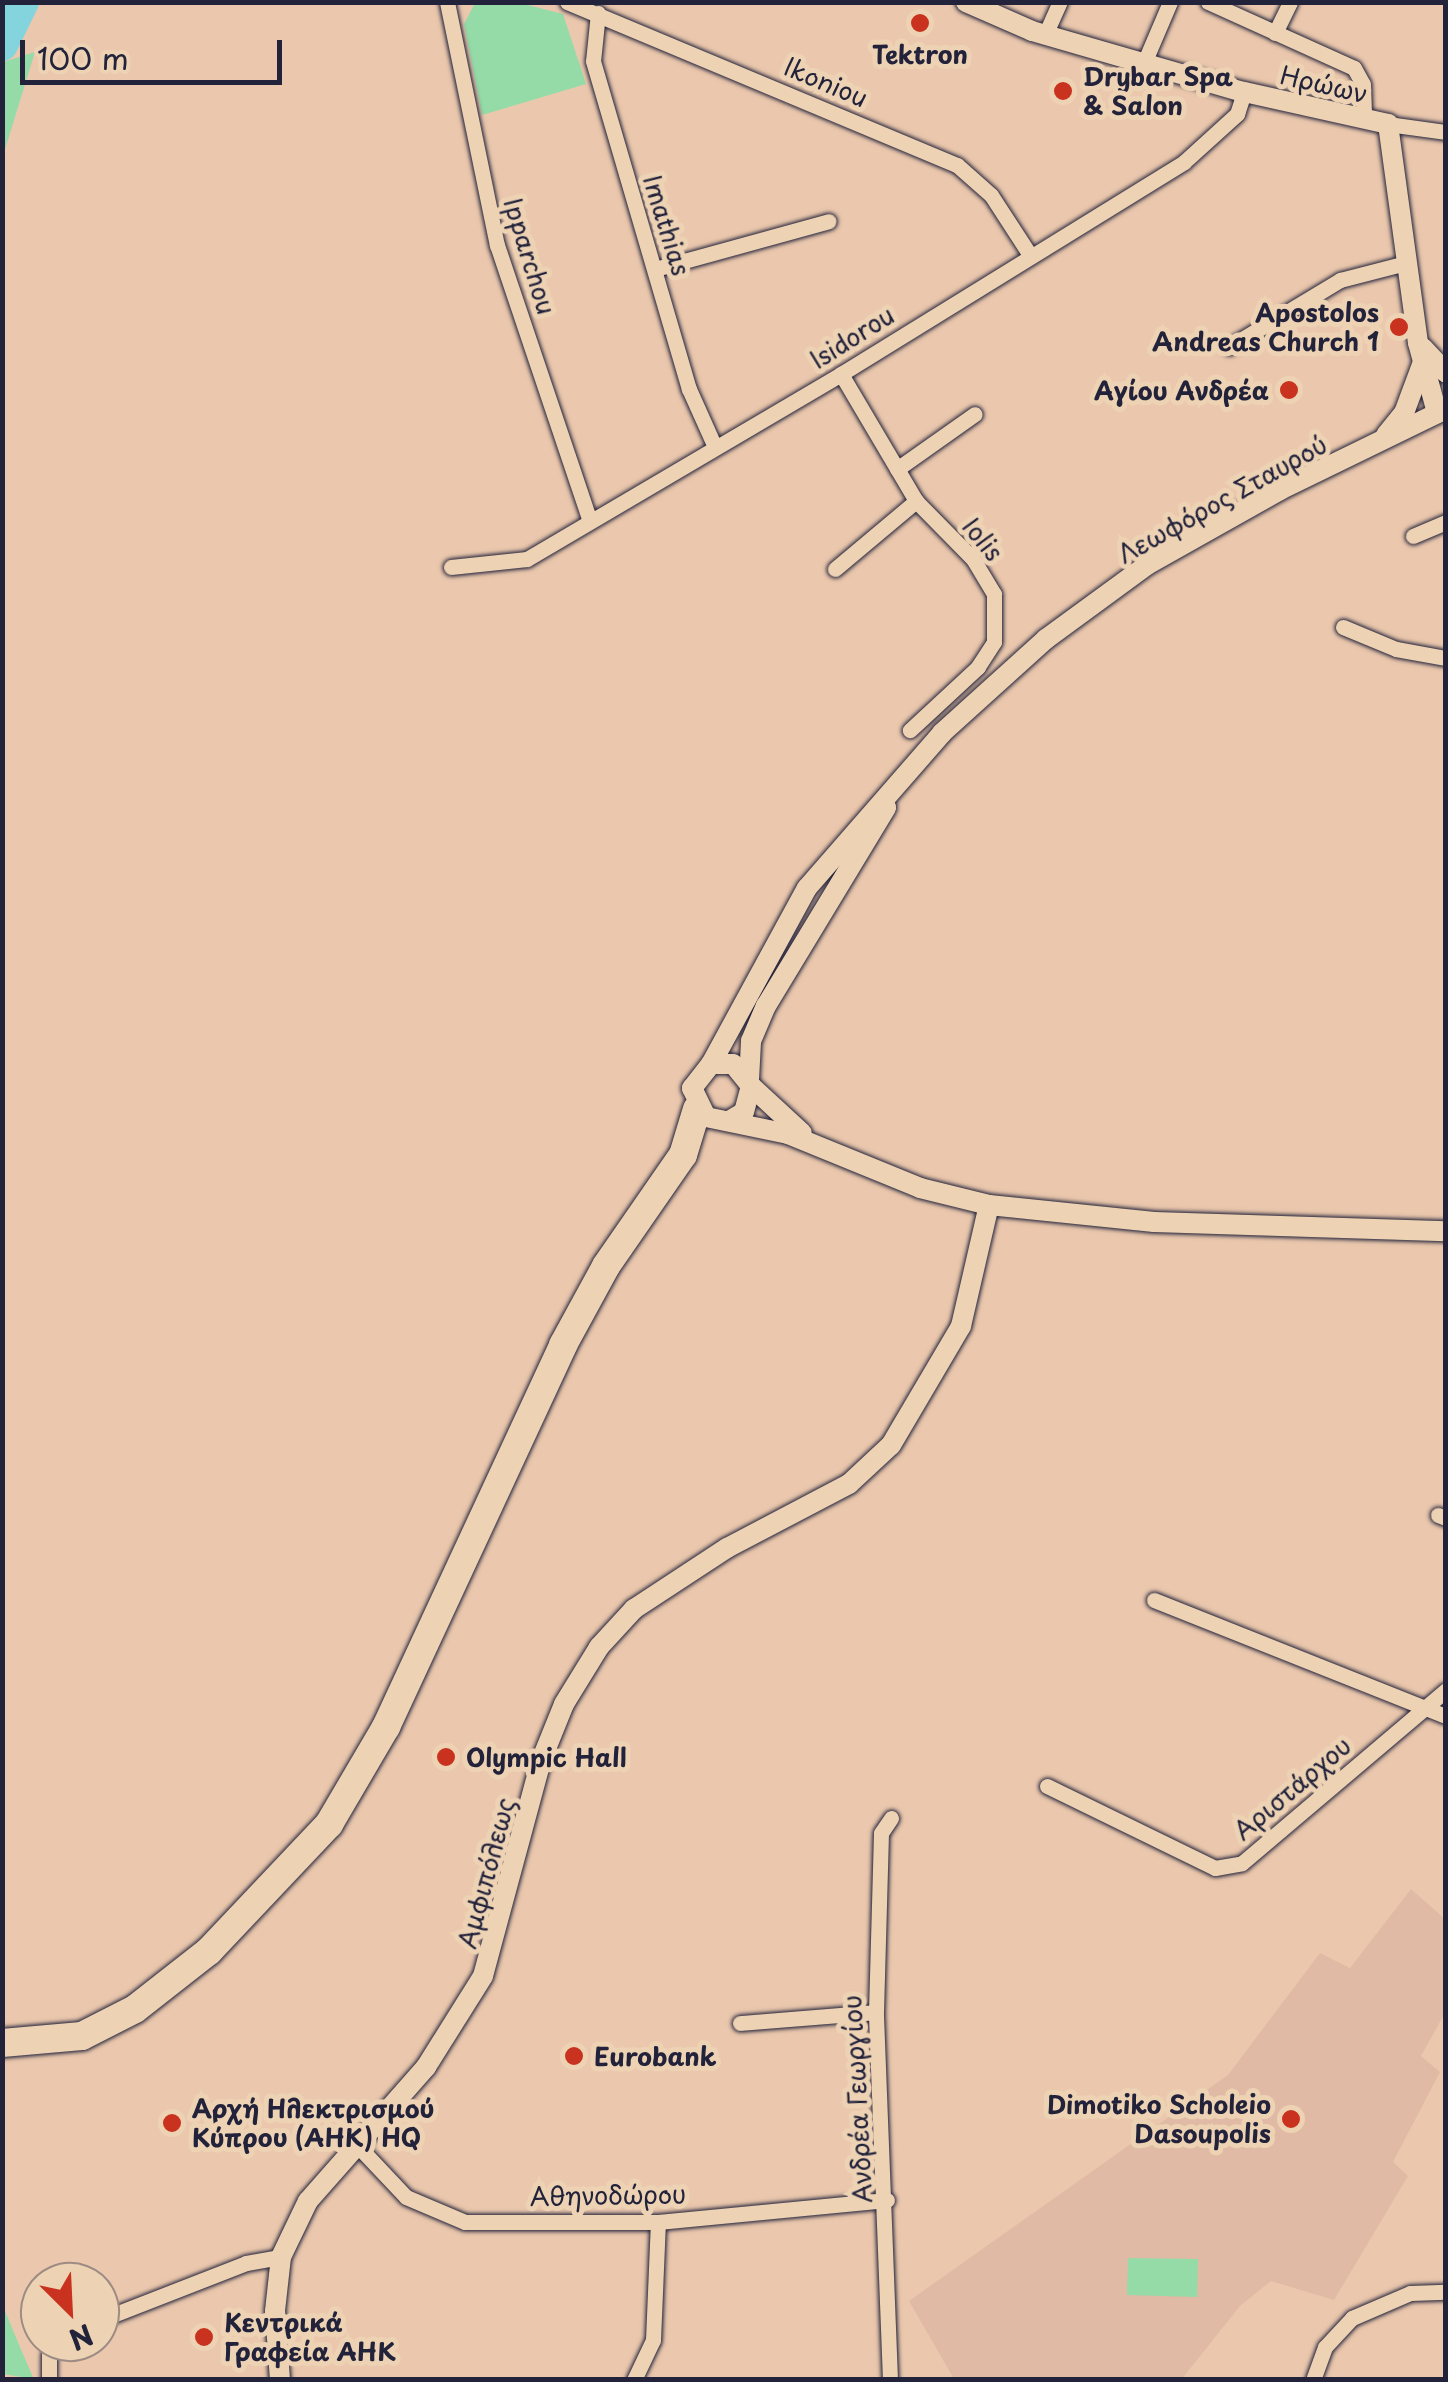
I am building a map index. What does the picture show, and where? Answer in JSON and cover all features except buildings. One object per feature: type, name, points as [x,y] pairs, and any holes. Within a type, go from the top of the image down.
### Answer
[{"type":"highway","points":[[2,2044],[82,2036],[135,2009],[209,1951],[328,1824],[386,1726],[564,1345],[606,1266],[683,1154],[697,1109]]},
{"type":"main road","name":"Ηρώων","points":[[966,2],[1044,34],[1244,92],[1388,124]]},
{"type":"main road","points":[[1388,124],[1421,352],[1441,411]]},
{"type":"main road","points":[[1421,352],[1446,373]]},
{"type":"main road","points":[[1382,440],[1404,413],[1421,352]]},
{"type":"main road","name":"Λεωφόρος Σταυρού","points":[[711,1064],[807,888],[942,733],[1046,639],[1147,565],[1441,411]]},
{"type":"main road","name":"Λεωφόρος Σταυρού","points":[[750,1083],[751,1041],[766,1006],[905,776]]},
{"type":"main road","points":[[815,1144],[734,1064],[711,1064],[692,1088],[697,1109],[815,1144],[920,1188],[990,1205],[1154,1222],[1446,1231]]},
{"type":"main road","points":[[729,1121],[744,1112],[750,1083]]},
{"type":"main road","name":"Αμφιπόλεως","points":[[280,2380],[275,2311],[281,2257],[308,2200],[426,2068],[483,1976],[541,1761],[564,1704],[599,1648],[634,1609],[677,1577],[850,1484],[892,1445],[961,1326],[990,1205]]},
{"type":"street","name":"Ipparchou","points":[[447,2],[497,245],[589,519]]},
{"type":"street","name":"Ikoniou","points":[[567,2],[957,165],[991,195],[1030,255]]},
{"type":"street","points":[[1044,34],[1060,2]]},
{"type":"street","points":[[1144,63],[1170,2]]},
{"type":"street","points":[[1208,2],[1354,68],[1363,84],[1364,120]]},
{"type":"street","points":[[1276,33],[1290,2]]},
{"type":"street","name":"Imathias","points":[[598,12],[592,61],[689,389],[715,447]]},
{"type":"street","name":"Isidorou","points":[[451,567],[527,559],[841,374],[1212,142],[1238,114],[1244,92]]},
{"type":"street","name":"Ηρώων","points":[[1388,124],[1446,132]]},
{"type":"street","points":[[654,269],[829,221]]},
{"type":"street","points":[[1229,347],[1340,280],[1406,263]]},
{"type":"street","name":"Iolis","points":[[841,374],[916,501],[973,559],[994,594],[994,642],[978,667],[910,730]]},
{"type":"street","points":[[897,469],[975,414]]},
{"type":"street","points":[[835,570],[916,501]]},
{"type":"street","points":[[1413,536],[1446,522]]},
{"type":"street","points":[[1343,627],[1396,649],[1446,658]]},
{"type":"street","points":[[1154,1600],[1446,1716]]},
{"type":"street","name":"Αριστάρχου","points":[[1047,1786],[1215,1868],[1242,1863],[1446,1690]]},
{"type":"street","name":"Ανδρέα Γεωργίου","points":[[890,2380],[887,2200],[876,2012],[881,1834],[891,1818]]},
{"type":"street","points":[[740,2023],[876,2012]]},
{"type":"street","name":"Αθηνοδώρου","points":[[358,2145],[406,2197],[442,2217],[658,2222],[887,2200]]},
{"type":"street","points":[[634,2380],[653,2340],[658,2222]]},
{"type":"street","points":[[120,2312],[246,2263],[281,2257]]},
{"type":"street","points":[[1313,2380],[1325,2347],[1352,2318],[1410,2293],[1446,2292]]},
{"type":"shaded area","name":"Dimotiko Scholeio Dasoupolis","points":[[1411,1889],[1445,1919],[1445,2013],[1421,2056],[1440,2072],[1393,2162],[1408,2176],[1334,2300],[1271,2281],[1240,2306],[1181,2380],[954,2379],[909,2301],[1228,2075],[1320,1953],[1350,1968]]},
{"type":"green space","points":[[475,3],[520,3],[563,14],[586,84],[482,115],[464,24]]},
{"type":"green space","points":[[35,52],[3,156],[3,62]]},
{"type":"green space","points":[[1128,2258],[1198,2259],[1197,2297],[1127,2295]]},
{"type":"green space","points":[[3,2306],[20,2347],[20,2362],[26,2362],[34,2379],[3,2374]]},
{"type":"waterway","points":[[2,45],[23,2]]},
{"type":"place","name":"Tektron","points":[[920,23]]},
{"type":"place","name":"Drybar Spa & Salon","points":[[1063,91]]},
{"type":"place","name":"Apostolos Andreas Church 1","points":[[1399,327]]},
{"type":"place","name":"Αγίου Ανδρέα","points":[[1289,390]]},
{"type":"place","name":"Olympic Hall","points":[[446,1757]]},
{"type":"place","name":"Eurobank","points":[[574,2056]]},
{"type":"place","name":"Dimotiko Scholeio Dasoupolis","points":[[1291,2119]]},
{"type":"place","name":"Αρχή Ηλεκτρισμού Κύπρου (ΑΗΚ) HQ","points":[[172,2123]]},
{"type":"place","name":"Κεντρικά Γραφεία ΑΗΚ","points":[[204,2337]]}]
